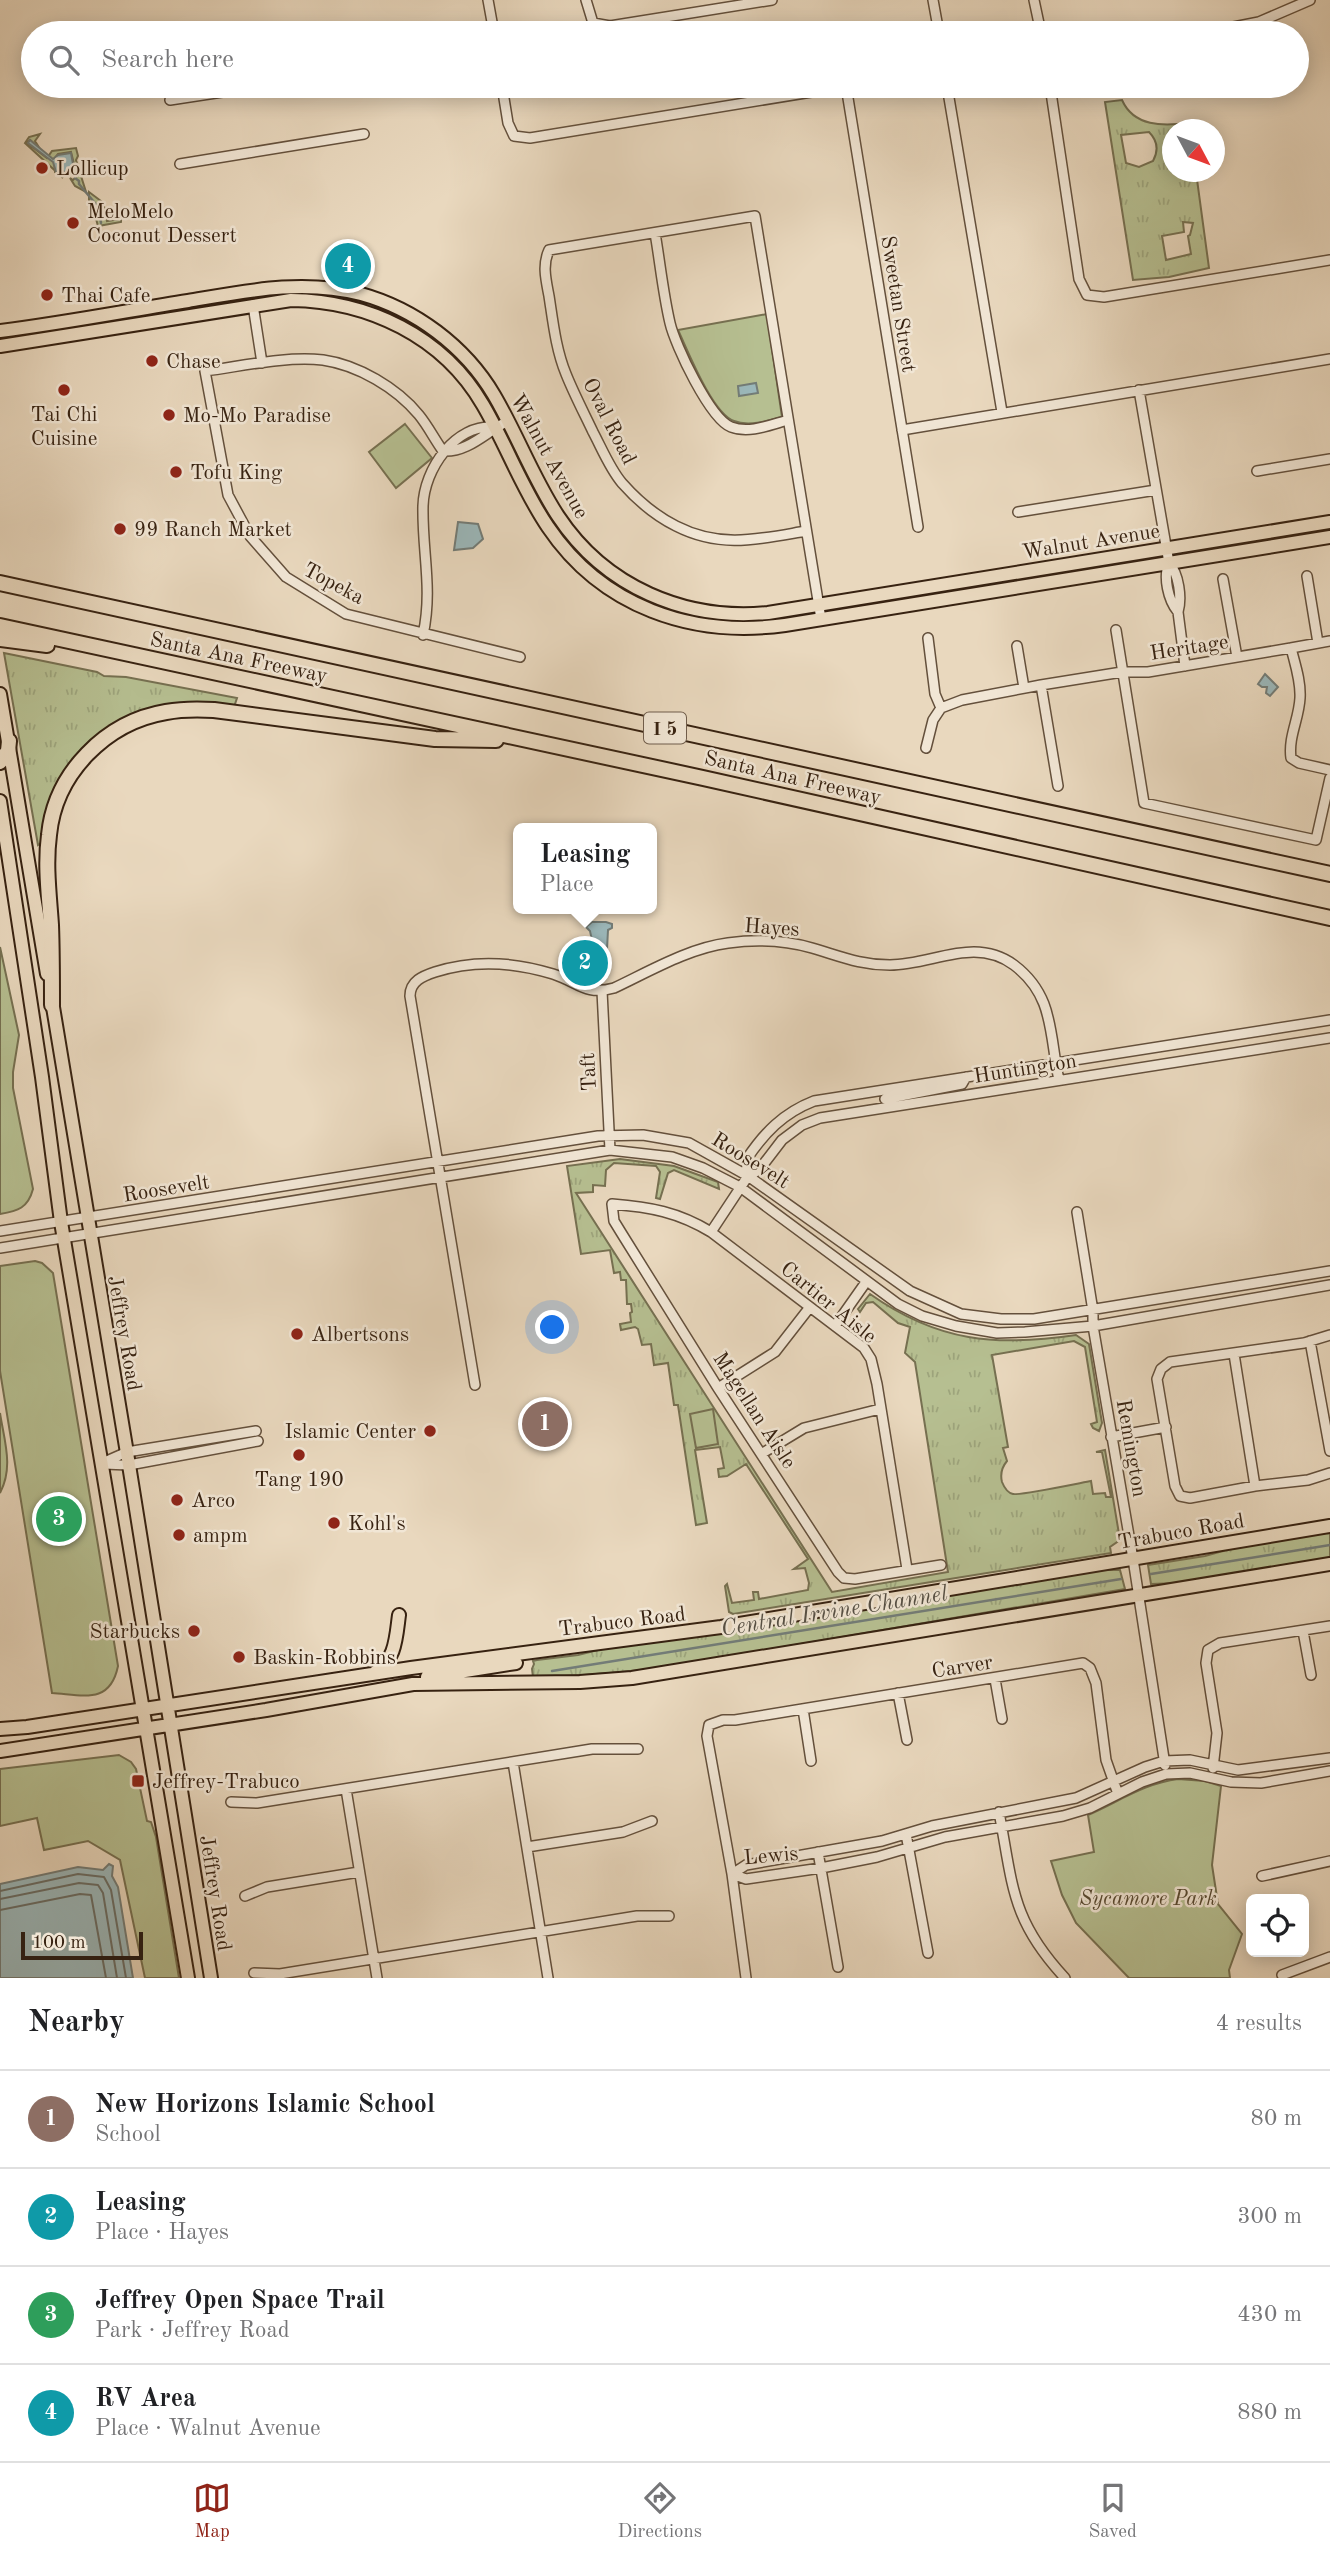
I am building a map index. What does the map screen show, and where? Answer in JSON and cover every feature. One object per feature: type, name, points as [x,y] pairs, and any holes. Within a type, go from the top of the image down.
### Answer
[{"type":"highway","name":"Santa Ana Freeway","points":[[0,583],[1330,874]]},
{"type":"highway","name":"Santa Ana Freeway","points":[[0,626],[1330,918]]},
{"type":"highway","points":[[0,639],[132,656]]},
{"type":"highway","points":[[52,1005],[47,869],[51,821],[72,773],[98,744],[120,728],[164,712],[186,709],[214,710],[435,739],[527,740]]},
{"type":"highway","points":[[0,762],[8,751],[9,741]]},
{"type":"main road","name":"Walnut Avenue","points":[[0,331],[260,289],[295,286],[339,289],[391,305],[439,334],[481,375],[552,506],[578,542],[606,568],[653,597],[687,608],[715,613],[752,614],[818,605],[1330,522]]},
{"type":"main road","name":"Walnut Avenue","points":[[0,346],[291,300],[329,302],[365,311],[396,324],[430,345],[473,389],[537,510],[566,550],[592,576],[644,608],[710,628],[743,629],[821,619],[1330,537]]},
{"type":"main road","points":[[566,550],[578,542]]},
{"type":"main road","name":"Jeffrey Road","points":[[0,695],[128,1459],[211,1978]]},
{"type":"main road","name":"Jeffrey Road","points":[[0,801],[61,1222],[188,1978]]},
{"type":"main road","name":"Trabuco Road","points":[[0,1729],[370,1674],[516,1658],[708,1629],[1330,1526]]},
{"type":"main road","points":[[0,1751],[412,1685],[632,1678],[1330,1564]]},
{"type":"main road","points":[[370,1674],[385,1665],[391,1655],[399,1615]]},
{"type":"main road","points":[[412,1685],[427,1677],[516,1658],[518,1683]]},
{"type":"street","points":[[488,0],[492,21]]},
{"type":"street","points":[[586,0],[592,21]]},
{"type":"street","points":[[641,21],[772,0]]},
{"type":"street","points":[[933,0],[937,21]]},
{"type":"street","points":[[1034,0],[1038,21]]},
{"type":"street","points":[[1261,21],[1310,0]]},
{"type":"street","points":[[170,100],[183,98]]},
{"type":"street","points":[[504,98],[508,123],[514,135],[530,138],[774,98]]},
{"type":"street","name":"Sweetan Street","points":[[849,98],[918,527]]},
{"type":"street","points":[[949,98],[1002,412]]},
{"type":"street","points":[[1052,98],[1079,279],[1087,295],[1104,297],[1330,260]]},
{"type":"street","points":[[180,164],[364,134]]},
{"type":"street","points":[[789,420],[742,430],[720,421],[711,411],[676,342],[670,323],[655,233],[755,216],[789,420],[818,605],[821,619]]},
{"type":"street","name":"Oval Road","points":[[655,233],[566,245],[549,250],[544,259],[556,341],[565,373],[602,450],[622,482],[649,509],[698,535],[741,542],[806,531]]},
{"type":"street","points":[[253,305],[262,363]]},
{"type":"street","points":[[902,430],[1330,359]]},
{"type":"street","name":"Topeka","points":[[443,451],[412,408],[367,375],[324,360],[262,363],[205,371],[228,495],[250,536],[286,577],[346,614],[520,657]]},
{"type":"street","points":[[1139,390],[1167,548],[1169,563],[1166,572],[1171,605],[1178,612],[1185,666]]},
{"type":"street","points":[[423,635],[429,602],[423,504],[430,480],[443,451],[453,452],[466,446],[508,421]]},
{"type":"street","points":[[1257,471],[1330,459]]},
{"type":"street","points":[[1018,512],[1156,490]]},
{"type":"street","points":[[1307,576],[1318,643]]},
{"type":"street","points":[[1223,579],[1237,657]]},
{"type":"street","points":[[1116,630],[1144,803],[1315,840],[1330,778]]},
{"type":"street","points":[[926,748],[933,720],[941,708],[936,694],[928,638]]},
{"type":"street","name":"Heritage","points":[[941,708],[962,699],[1041,685],[1122,673],[1148,672],[1330,641]]},
{"type":"street","points":[[1017,646],[1024,688]]},
{"type":"street","points":[[1291,648],[1300,698],[1289,747],[1291,758],[1299,763],[1330,770]]},
{"type":"street","points":[[1041,685],[1058,786]]},
{"type":"street","name":"Hayes","points":[[602,991],[723,943],[753,940],[792,944],[841,959],[875,965],[907,964],[962,952],[983,952],[1012,964],[1027,976],[1039,991],[1048,1012],[1059,1080]]},
{"type":"street","points":[[475,1385],[410,996],[412,985],[424,976],[451,967],[492,962],[554,975],[580,988],[602,991]]},
{"type":"street","name":"Taft","points":[[602,991],[610,1150]]},
{"type":"street","name":"Huntington","points":[[711,1232],[748,1176],[759,1170],[782,1140],[802,1125],[820,1118],[966,1077],[1330,1020]]},
{"type":"street","name":"Huntington","points":[[748,1176],[746,1160],[767,1131],[789,1113],[814,1101],[886,1098],[1059,1080],[1330,1038]]},
{"type":"street","name":"Roosevelt","points":[[0,1231],[609,1135],[643,1135],[689,1143],[748,1176],[910,1291],[961,1314],[1001,1319],[1034,1319],[1330,1271]]},
{"type":"street","name":"Roosevelt","points":[[0,1248],[610,1150],[672,1157],[703,1168],[740,1187],[898,1304],[922,1316],[956,1326],[997,1333],[1061,1331],[1330,1286]]},
{"type":"street","points":[[274,1188],[276,1205]]},
{"type":"street","name":"Cartier Aisle","points":[[612,1204],[655,1208],[695,1222],[864,1348],[871,1359],[907,1569]]},
{"type":"street","name":"Magellan Aisle","points":[[612,1204],[614,1221],[718,1388],[844,1578],[855,1579],[907,1569]]},
{"type":"street","name":"Remington","points":[[1077,1212],[1166,1774]]},
{"type":"street","points":[[835,1326],[866,1282]]},
{"type":"street","points":[[718,1388],[775,1352],[810,1307]]},
{"type":"street","points":[[1330,1335],[1234,1354],[1170,1362],[1161,1369],[1157,1381],[1175,1486],[1181,1496],[1190,1498],[1308,1480],[1330,1473]]},
{"type":"street","points":[[1310,1341],[1330,1451]]},
{"type":"street","points":[[1234,1354],[1255,1486]]},
{"type":"street","points":[[761,1454],[804,1428],[880,1409]]},
{"type":"street","points":[[1111,1437],[1166,1427]]},
{"type":"street","points":[[102,1463],[257,1436]]},
{"type":"street","points":[[907,1569],[940,1565]]},
{"type":"street","points":[[1210,1776],[1214,1765],[1217,1734],[1206,1663],[1208,1650],[1220,1643],[1330,1626]]},
{"type":"street","points":[[1303,1631],[1311,1675]]},
{"type":"street","name":"Carver","points":[[732,1874],[707,1736],[709,1726],[723,1720],[995,1679],[1079,1663],[1090,1668],[1096,1682],[1106,1760],[1118,1794]]},
{"type":"street","points":[[995,1679],[1002,1719]]},
{"type":"street","points":[[898,1693],[907,1740]]},
{"type":"street","points":[[803,1709],[811,1761]]},
{"type":"street","points":[[231,1802],[257,1803],[602,1748],[639,1749]]},
{"type":"street","name":"Lewis","points":[[732,1874],[746,1865],[882,1841],[999,1812],[1076,1798],[1164,1761],[1190,1760],[1238,1770],[1330,1758]]},
{"type":"street","points":[[513,1762],[548,1978]]},
{"type":"street","name":"Lewis","points":[[732,1874],[746,1879],[821,1868],[910,1848],[945,1837],[1077,1812],[1166,1774],[1190,1773],[1231,1782],[1261,1783],[1330,1771]]},
{"type":"street","points":[[346,1788],[377,1978]]},
{"type":"street","points":[[999,1812],[1018,1909],[1044,1956],[1065,1978]]},
{"type":"street","points":[[527,1847],[624,1832],[652,1821]]},
{"type":"street","points":[[906,1834],[928,1953]]},
{"type":"street","points":[[818,1852],[838,1967]]},
{"type":"street","points":[[1262,1876],[1330,1861]]},
{"type":"street","points":[[245,1896],[267,1887],[359,1872]]},
{"type":"street","points":[[732,1874],[746,1978]]},
{"type":"street","points":[[254,1973],[280,1974],[637,1916],[669,1916]]},
{"type":"street","points":[[1282,1975],[1330,1957]]},
{"type":"green space","points":[[1122,100],[1127,109],[1142,120],[1162,124],[1162,182],[1197,182],[1209,268],[1169,277],[1133,280],[1105,102]],"holes":[[[1149,132],[1157,146],[1153,161],[1139,167],[1126,163],[1121,135]],[[1183,222],[1193,223],[1188,236],[1191,254],[1166,260],[1162,236],[1184,232]]]},
{"type":"green space","points":[[40,134],[35,141],[40,149],[30,140],[27,143],[47,158],[52,151],[76,148],[76,160],[86,192],[75,186],[70,178],[73,180],[76,177],[73,167],[66,174],[63,172],[60,175],[63,178],[58,174],[63,171],[66,173],[74,164],[71,152],[58,154],[54,159],[55,171],[25,143],[29,137]]},
{"type":"green space","points":[[89,192],[101,201],[107,221],[121,219],[121,222],[98,226],[89,201]]},
{"type":"green space","points":[[767,314],[782,417],[758,423],[740,423],[726,416],[709,394],[678,330]]},
{"type":"green space","points":[[405,424],[432,458],[396,488],[369,452]]},
{"type":"green space","points":[[4,653],[97,672],[104,676],[126,677],[237,698],[234,707],[126,719],[48,811],[41,843],[38,845]]},
{"type":"green space","points":[[0,947],[19,1035],[13,1088],[33,1189],[21,1208],[0,1214]]},
{"type":"green space","points":[[620,1159],[674,1166],[718,1182],[719,1189],[674,1170],[668,1173],[660,1199],[656,1198],[660,1172],[656,1166],[614,1163],[606,1170],[605,1186],[593,1185],[593,1192],[576,1193],[832,1592],[948,1572],[915,1362],[905,1353],[910,1327],[898,1323],[873,1302],[866,1303],[860,1312],[858,1309],[870,1294],[920,1322],[968,1337],[1020,1340],[1076,1335],[1089,1344],[1102,1423],[1099,1431],[1091,1424],[1097,1422],[1085,1347],[1074,1341],[992,1355],[1008,1447],[1003,1448],[1007,1461],[1001,1479],[1006,1490],[1013,1494],[1091,1481],[1093,1494],[1105,1493],[1106,1497],[1111,1497],[1102,1452],[1096,1452],[1105,1450],[1120,1540],[1110,1547],[1111,1553],[733,1614],[729,1612],[725,1586],[727,1584],[732,1603],[754,1600],[753,1592],[758,1592],[759,1599],[808,1590],[805,1568],[794,1569],[808,1559],[746,1464],[727,1476],[719,1477],[718,1469],[724,1468],[720,1447],[695,1450],[707,1523],[696,1525],[678,1405],[674,1405],[668,1363],[654,1365],[651,1344],[642,1345],[638,1329],[635,1327],[621,1330],[620,1324],[631,1322],[631,1304],[627,1304],[626,1280],[621,1280],[620,1272],[614,1273],[610,1250],[581,1254],[567,1166]]},
{"type":"green space","points":[[35,1261],[42,1263],[53,1273],[118,1666],[109,1687],[94,1695],[52,1693],[0,1371],[0,1266]]},
{"type":"green space","points":[[713,1409],[718,1444],[696,1448],[690,1414]]},
{"type":"green space","points":[[0,1413],[7,1463],[0,1493]]},
{"type":"green space","points":[[1330,1532],[1330,1558],[1178,1583],[1151,1584],[1148,1565]]},
{"type":"green space","points":[[1098,1570],[1120,1570],[1125,1589],[653,1669],[533,1677],[533,1661],[537,1660]]},
{"type":"green space","points":[[119,1755],[131,1762],[136,1769],[147,1821],[151,1822],[156,1837],[179,1978],[145,1978],[120,1860],[88,1841],[44,1850],[37,1818],[0,1826],[0,1769]]},
{"type":"green space","name":"Sycamore Park","points":[[1178,1779],[1205,1781],[1221,1786],[1212,1865],[1218,1904],[1242,1934],[1229,1970],[1230,1978],[1129,1978],[1076,1923],[1062,1895],[1051,1861],[1094,1852],[1088,1815],[1143,1789]]},
{"type":"water","points":[[30,140],[53,159],[58,155],[71,153],[73,164],[66,173],[63,171],[59,174],[53,162],[28,143]]},
{"type":"water","points":[[756,383],[758,393],[739,396],[738,386]]},
{"type":"water","points":[[458,522],[478,524],[483,539],[473,548],[454,550]]},
{"type":"water","points":[[1265,674],[1278,687],[1270,696],[1266,693],[1267,687],[1258,684]]},
{"type":"water","points":[[592,922],[612,924],[612,928],[608,930],[607,949],[594,950],[590,931],[586,927]]},
{"type":"water","points":[[109,1864],[113,1866],[112,1876],[118,1887],[133,1978],[0,1978],[0,1884],[78,1867],[103,1870]]},
{"type":"waterway","points":[[75,178],[99,208],[101,223]]},
{"type":"waterway","name":"Central Irvine Channel","points":[[1151,1574],[1330,1545]]},
{"type":"waterway","name":"Central Irvine Channel","points":[[552,1671],[1121,1579]]},
{"type":"place","name":"Lollicup","points":[[42,168]]},
{"type":"place","name":"MeloMelo Coconut Dessert","points":[[73,223]]},
{"type":"place","name":"RV Area","points":[[348,266]]},
{"type":"place","name":"Thai Cafe","points":[[47,295]]},
{"type":"place","name":"Chase","points":[[152,361]]},
{"type":"place","name":"Tai Chi Cuisine","points":[[64,390]]},
{"type":"place","name":"Mo-Mo Paradise","points":[[169,415]]},
{"type":"place","name":"Tofu King","points":[[176,472]]},
{"type":"place","name":"99 Ranch Market","points":[[120,529]]},
{"type":"place","name":"Leasing","points":[[585,963]]},
{"type":"place","name":"Albertsons","points":[[297,1334]]},
{"type":"place","name":"New Horizons Islamic School","points":[[545,1424]]},
{"type":"place","name":"Islamic Center","points":[[430,1431]]},
{"type":"place","name":"Tang 190","points":[[299,1455]]},
{"type":"place","name":"Arco","points":[[177,1500]]},
{"type":"place","name":"Jeffrey Open Space Trail","points":[[59,1519]]},
{"type":"place","name":"Kohl's","points":[[334,1523]]},
{"type":"place","name":"ampm","points":[[179,1535]]},
{"type":"place","name":"Starbucks","points":[[194,1631]]},
{"type":"place","name":"Baskin-Robbins","points":[[239,1657]]},
{"type":"place","name":"Jeffrey-Trabuco","points":[[138,1781]]}]
